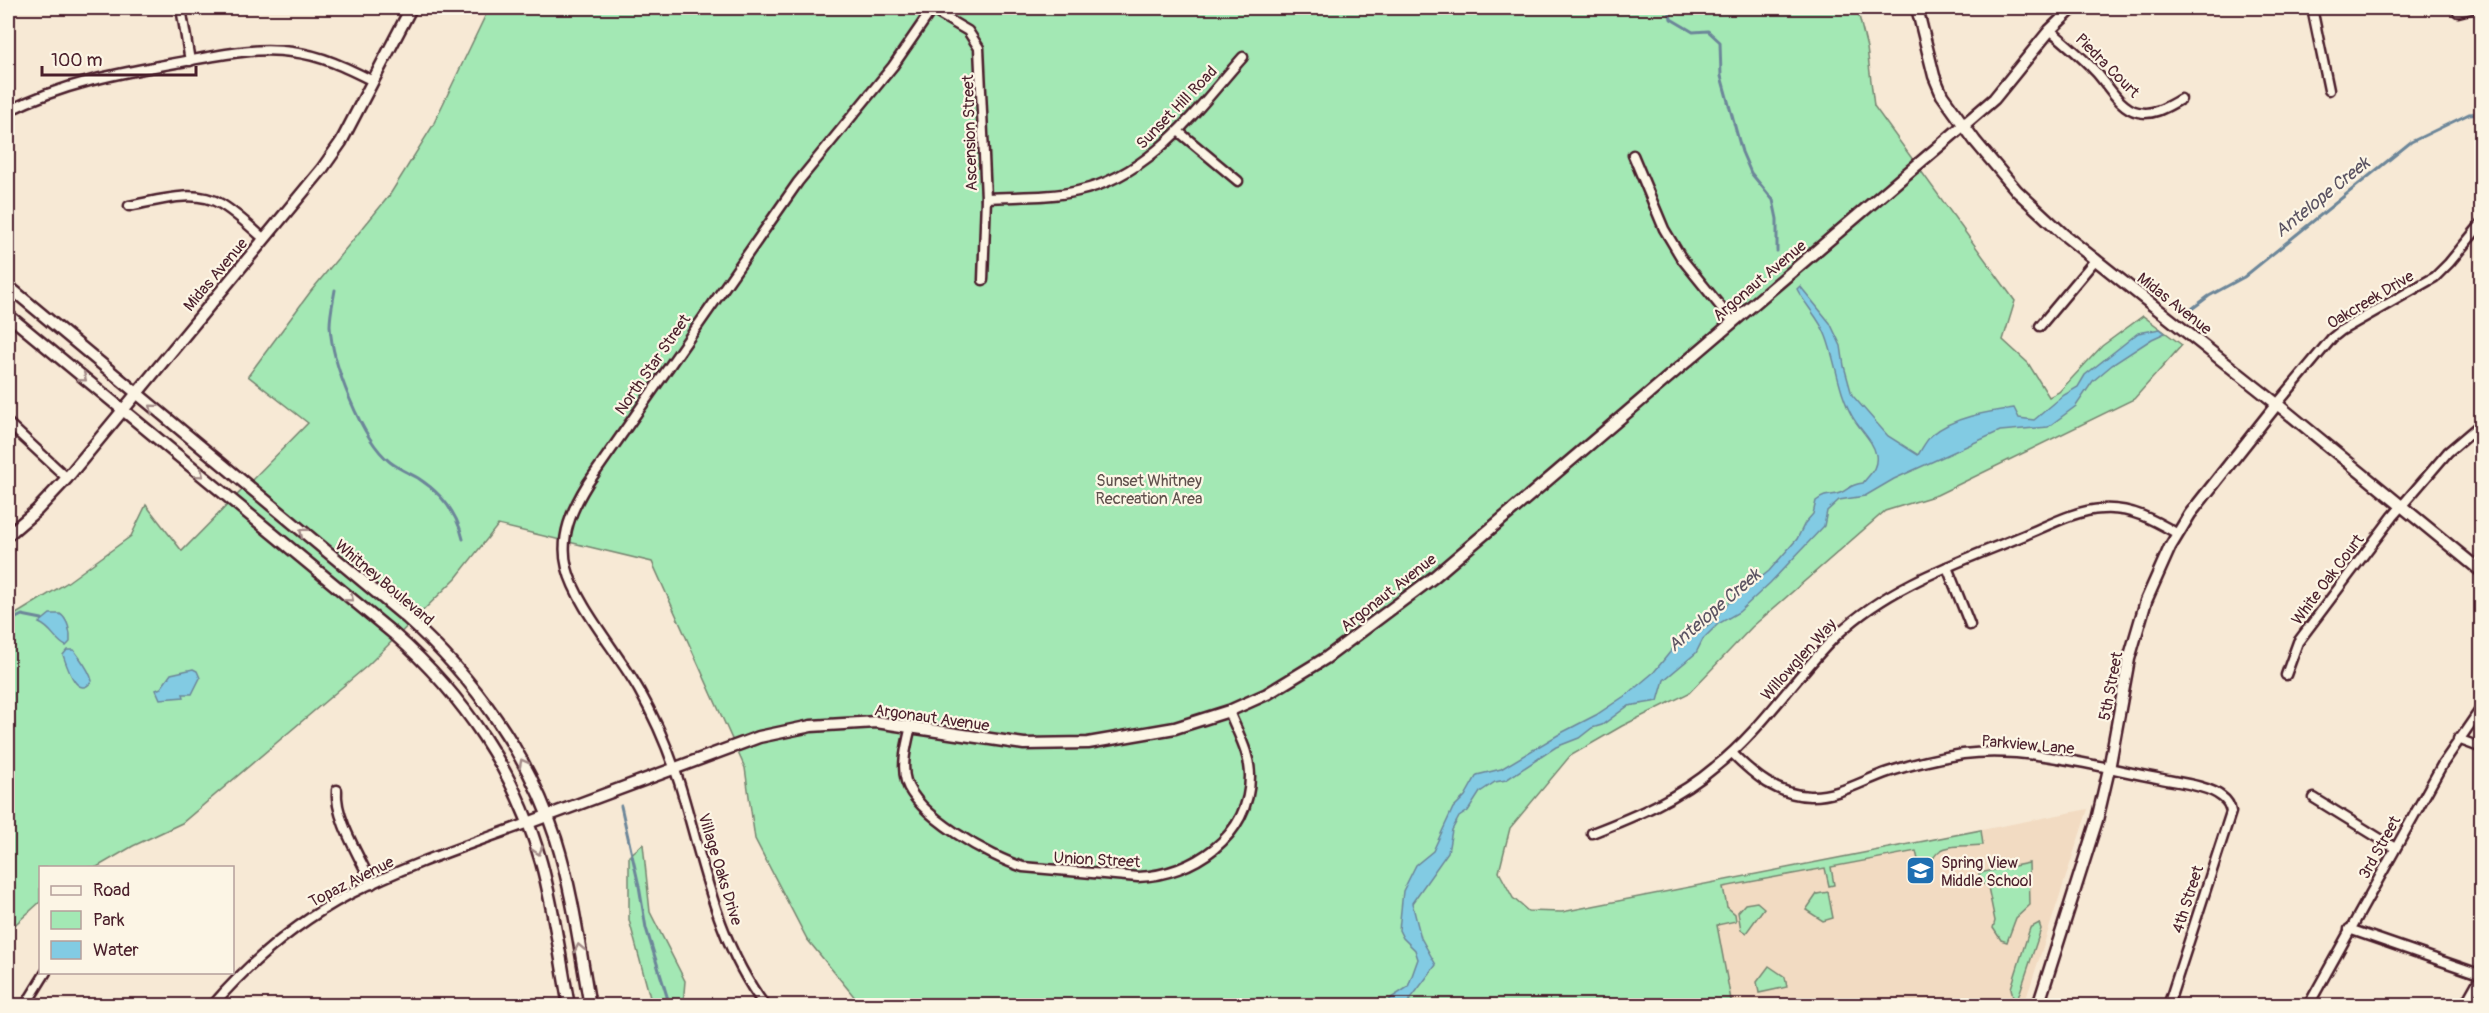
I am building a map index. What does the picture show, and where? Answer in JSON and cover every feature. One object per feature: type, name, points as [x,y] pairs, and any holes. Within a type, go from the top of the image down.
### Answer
[{"type":"street","points":[[181,8],[190,61]]},
{"type":"street","name":"Midas Avenue","points":[[8,536],[67,478],[332,155],[411,8]]},
{"type":"street","name":"Midas Avenue","points":[[1917,8],[1938,88],[1963,126],[2017,191],[2046,219],[2277,404],[2481,572]]},
{"type":"street","name":"Argonaut Avenue","points":[[528,823],[759,737],[789,729],[855,722],[911,726],[1014,743],[1088,743],[1165,731],[1229,711],[1297,678],[1406,600],[1963,126],[2006,86],[2050,30],[2073,8]]},
{"type":"street","points":[[2312,8],[2329,90]]},
{"type":"street","points":[[2458,12],[2474,8]]},
{"type":"street","name":"Ascension Street","points":[[932,9],[968,31],[975,38],[979,48],[986,198],[983,280]]},
{"type":"street","name":"North Star Street","points":[[674,769],[639,690],[573,585],[565,557],[567,526],[574,506],[588,483],[798,182],[893,66],[932,9]]},
{"type":"street","name":"Piedra Court","points":[[2050,30],[2096,72],[2124,105],[2136,112],[2157,111],[2181,99]]},
{"type":"street","points":[[8,111],[46,94],[87,80],[254,51],[293,52],[343,66],[373,81]]},
{"type":"street","name":"Sunset Hill Road","points":[[986,198],[1055,195],[1102,184],[1124,175],[1145,161],[1178,131],[1243,57]]},
{"type":"street","points":[[1178,131],[1238,181]]},
{"type":"street","points":[[1633,155],[1664,229],[1682,259],[1733,322]]},
{"type":"street","points":[[129,206],[182,197],[208,199],[224,207],[264,239]]},
{"type":"street","name":"Oakcreek Drive","points":[[2277,404],[2332,338],[2435,277],[2481,223]]},
{"type":"street","points":[[2040,326],[2096,259]]},
{"type":"street","name":"Whitney Boulevard","points":[[8,286],[407,618],[444,653],[496,716],[525,767],[548,816],[562,861],[590,1005]]},
{"type":"street","points":[[8,315],[394,634],[430,668],[464,707],[493,751],[528,823],[542,864],[569,1005]]},
{"type":"street","name":"5th Street","points":[[2038,1005],[2089,847],[2109,769],[2129,658],[2156,579],[2178,534],[2197,504],[2277,404]]},
{"type":"street","points":[[8,423],[67,478]]},
{"type":"street","name":"White Oak Court","points":[[2286,675],[2298,642],[2402,506],[2448,452],[2481,423]]},
{"type":"street","name":"Willowglen Way","points":[[1592,833],[1630,819],[1696,782],[1732,753],[1760,724],[1816,657],[1855,620],[1898,590],[1947,567],[2069,517],[2101,509],[2132,512],[2149,517],[2178,534]]},
{"type":"street","points":[[1947,567],[1970,626]]},
{"type":"street","name":"3rd Street","points":[[2308,1005],[2458,739],[2481,707]]},
{"type":"street","name":"Union Street","points":[[911,726],[905,776],[911,793],[926,810],[968,841],[1010,863],[1031,869],[1156,876],[1188,866],[1214,850],[1233,828],[1245,803],[1250,778],[1249,765],[1229,711]]},
{"type":"street","points":[[2458,739],[2481,748]]},
{"type":"street","name":"Parkview Lane","points":[[1732,753],[1759,778],[1772,786],[1791,793],[1810,796],[1843,790],[1909,766],[1965,754],[2021,755],[2109,769],[2210,791],[2221,795],[2228,802]]},
{"type":"street","name":"Village Oaks Drive","points":[[674,769],[710,897],[722,931],[751,987],[765,1005]]},
{"type":"street","points":[[337,790],[336,798],[341,816],[372,884]]},
{"type":"street","points":[[2314,798],[2396,848]]},
{"type":"street","name":"4th Street","points":[[2168,1005],[2231,812],[2228,802]]},
{"type":"street","name":"Topaz Avenue","points":[[212,1005],[276,943],[332,905],[393,874],[528,823]]},
{"type":"street","points":[[2349,929],[2481,974],[2464,1005]]},
{"type":"street","points":[[25,1005],[45,974]]},
{"type":"shaded area","name":"Spring View Middle School","points":[[2088,809],[2024,1005],[1426,1006],[1484,928]]},
{"type":"green space","name":"Sunset Whitney Recreation Area","points":[[489,8],[1857,8],[1867,48],[1874,106],[2015,301],[2003,340],[2028,363],[2049,397],[2059,392],[2102,346],[2143,316],[2182,345],[2134,399],[1937,495],[1885,511],[1752,627],[1689,693],[1622,726],[1570,756],[1510,828],[1499,872],[1513,898],[1528,911],[1562,912],[1981,830],[1983,845],[1951,847],[1938,852],[1933,858],[1926,881],[1923,881],[1916,851],[1831,867],[1834,885],[1829,886],[1825,868],[1723,887],[1727,907],[1735,914],[1736,921],[1717,925],[1732,1005],[861,1005],[807,939],[755,839],[745,768],[652,562],[498,525],[456,578],[367,666],[182,823],[133,846],[99,866],[39,866],[39,903],[8,931],[8,619],[65,584],[131,536],[146,505],[182,551],[308,423],[248,376],[311,291],[389,196],[432,127]]},
{"type":"green space","points":[[643,844],[650,912],[685,981],[683,1005],[652,1005],[629,920],[629,856]]},
{"type":"green space","points":[[2029,863],[2030,905],[2016,918],[2007,942],[2001,940],[1993,928],[1995,921],[1988,887],[1981,882],[1979,873]]},
{"type":"green space","points":[[1828,892],[1833,918],[1823,921],[1806,910],[1817,894]]},
{"type":"green space","points":[[1757,902],[1764,908],[1746,933],[1741,930],[1738,912],[1745,904]]},
{"type":"green space","points":[[2039,923],[2041,929],[2018,998],[2013,998],[2011,988],[2030,928]]},
{"type":"green space","points":[[1769,966],[1785,977],[1787,987],[1759,993],[1757,982]]},
{"type":"water","points":[[1800,286],[1830,323],[1841,346],[1852,395],[1888,436],[1918,455],[1926,442],[1940,429],[1971,416],[2014,408],[2019,418],[2034,420],[2064,395],[2078,387],[2085,375],[2138,333],[2160,329],[2165,333],[2112,365],[2093,381],[2076,406],[2048,427],[2000,431],[1894,479],[1865,496],[1839,500],[1827,511],[1824,526],[1770,583],[1739,612],[1718,624],[1703,639],[1696,653],[1664,680],[1658,701],[1628,706],[1602,725],[1592,728],[1579,738],[1556,747],[1506,780],[1495,782],[1480,792],[1468,811],[1459,817],[1452,830],[1448,852],[1412,903],[1421,938],[1436,965],[1406,1005],[1386,1005],[1391,998],[1408,987],[1418,959],[1415,950],[1403,938],[1399,930],[1403,891],[1416,865],[1433,851],[1453,808],[1465,796],[1477,775],[1501,769],[1596,715],[1629,693],[1654,672],[1684,635],[1699,631],[1710,624],[1725,606],[1769,571],[1797,539],[1805,523],[1813,514],[1816,501],[1863,483],[1873,470],[1876,455],[1869,439],[1847,406],[1826,336],[1797,289]]},
{"type":"water","points":[[50,614],[60,614],[67,623],[70,642],[66,646],[39,623]]},
{"type":"water","points":[[67,650],[74,650],[87,669],[92,681],[87,686],[82,687],[73,680],[63,655]]},
{"type":"water","points":[[193,669],[197,671],[200,678],[192,694],[160,699],[156,690],[161,688],[171,674]]},
{"type":"waterway","points":[[1669,8],[1671,19],[1693,32],[1708,31],[1720,42],[1721,76],[1742,152],[1751,173],[1773,200],[1777,219],[1777,251]]},
{"type":"waterway","name":"Antelope Creek","points":[[2185,314],[2209,296],[2244,277],[2411,142],[2469,114],[2482,113]]},
{"type":"waterway","points":[[335,290],[330,322],[332,342],[342,379],[359,419],[379,451],[390,462],[418,478],[441,497],[457,520],[463,539]]},
{"type":"waterway","points":[[8,622],[22,615],[42,619]]},
{"type":"waterway","points":[[621,806],[646,928],[670,1006]]},
{"type":"place","name":"Spring View Middle School","points":[[1920,871]]}]
